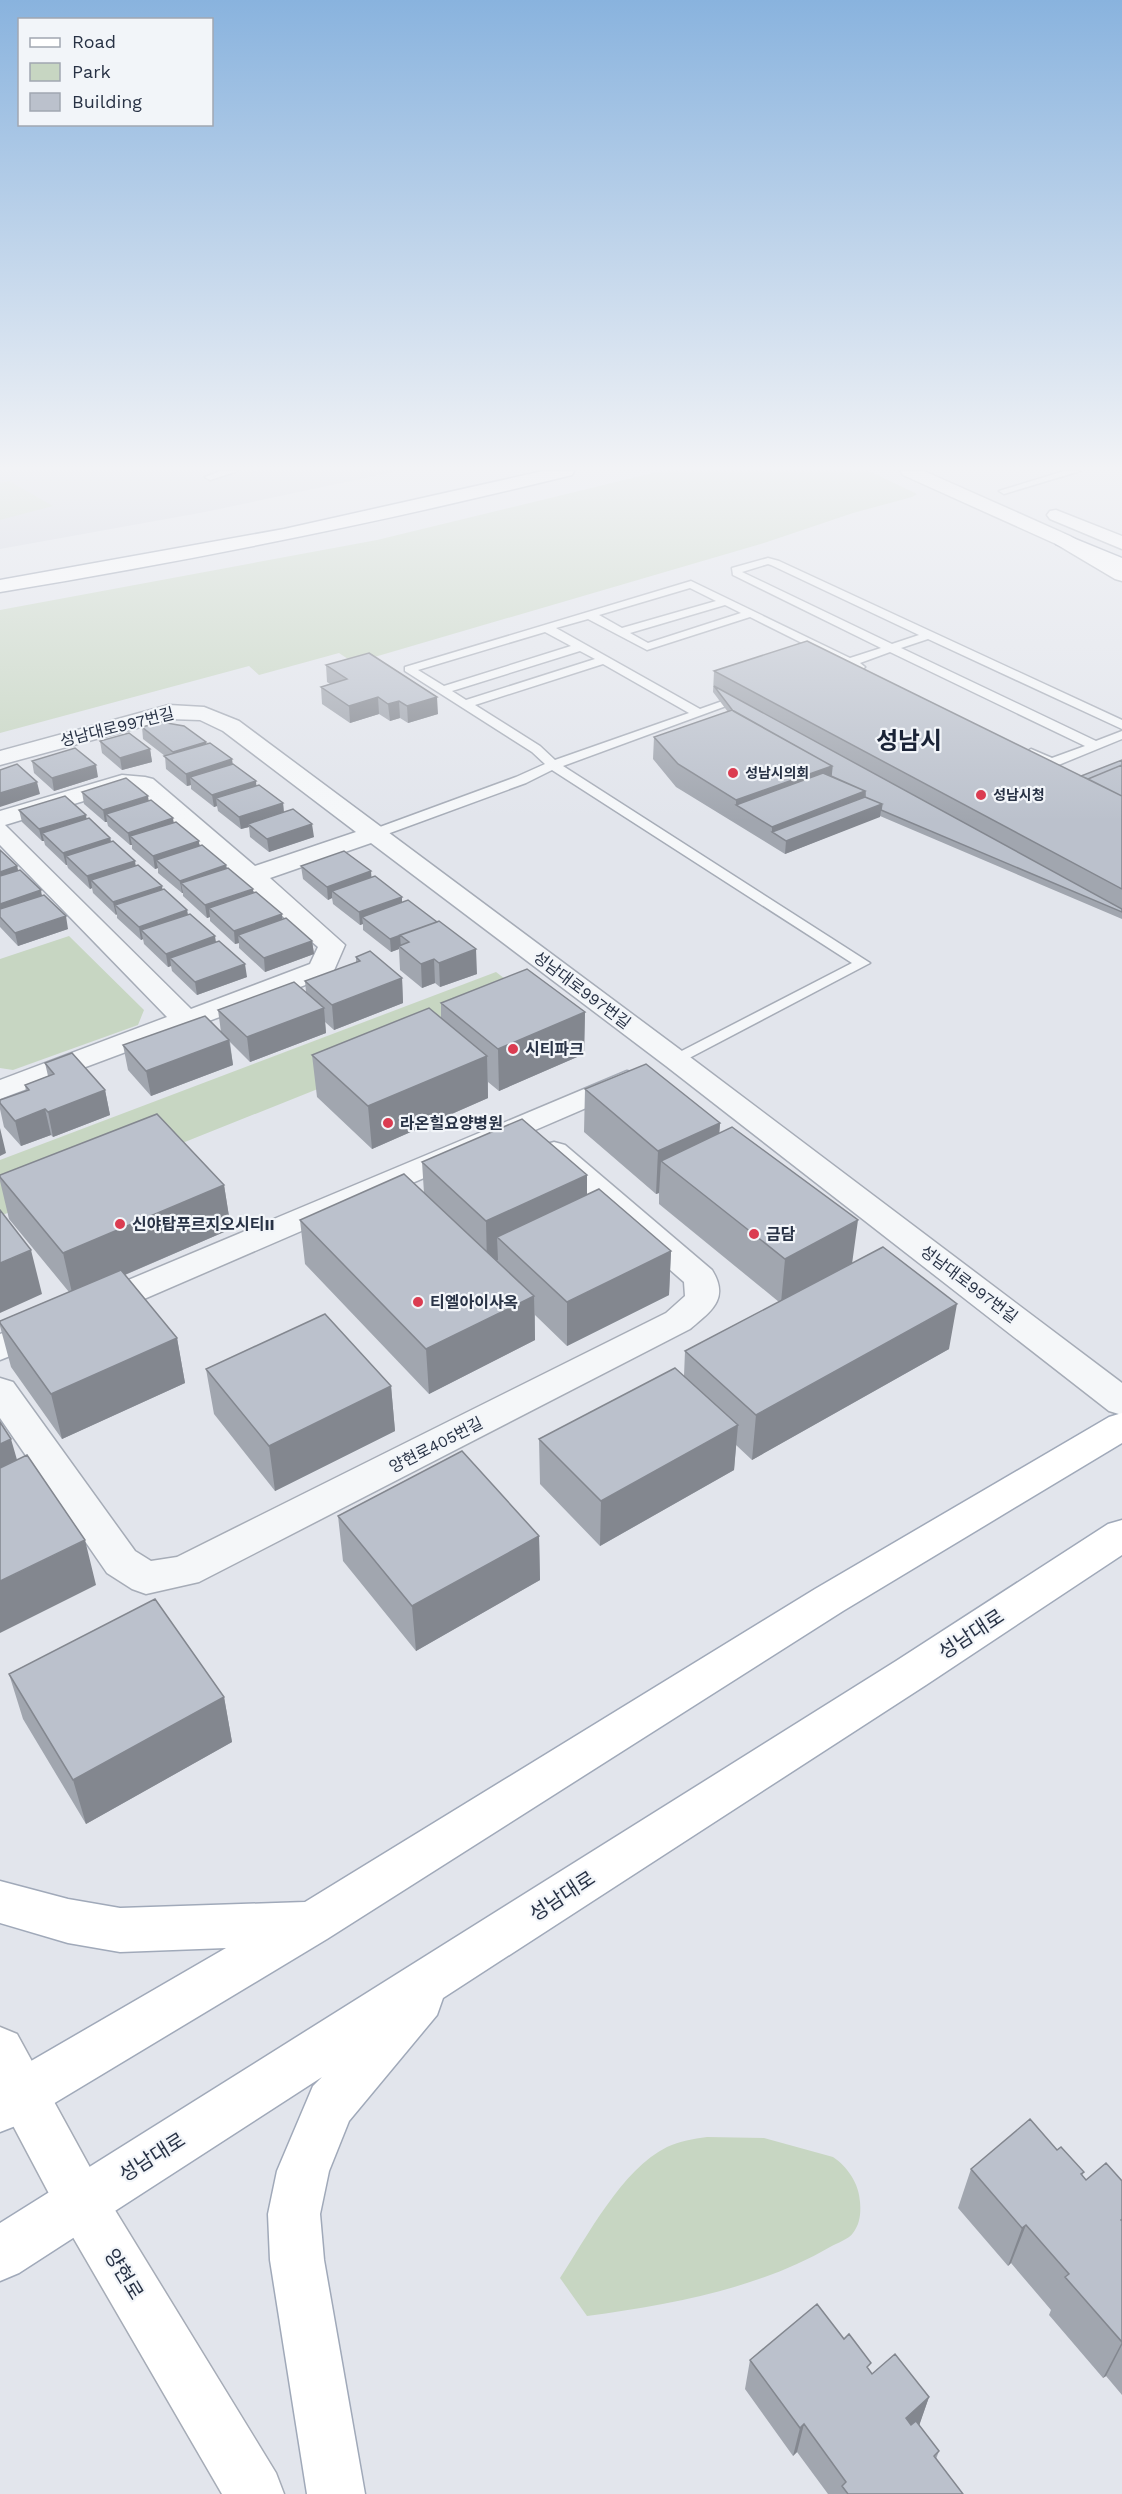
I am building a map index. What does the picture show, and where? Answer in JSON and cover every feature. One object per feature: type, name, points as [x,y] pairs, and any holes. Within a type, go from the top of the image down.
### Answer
[{"type":"main road","points":[[7,2084],[311,1924],[819,1607],[1122,1426]]},
{"type":"main road","name":"성남대로","points":[[0,2254],[442,1973],[1122,1535]]},
{"type":"main road","points":[[0,1902],[68,1921],[120,1930],[311,1924]]},
{"type":"main road","points":[[336,2494],[297,2260],[294,2214],[303,2171],[331,2104],[442,1973]]},
{"type":"main road","name":"양현로","points":[[7,2084],[81,2202],[255,2494]]},
{"type":"street","name":"성남대로997번길","points":[[0,758],[169,712],[204,714],[231,726],[676,1060],[1122,1402]]},
{"type":"street","points":[[0,819],[122,782],[145,784],[332,945],[322,969],[0,1089]]},
{"type":"street","points":[[0,831],[186,1020]]},
{"type":"street","points":[[251,876],[375,834]]},
{"type":"street","points":[[0,1348],[676,1060]]},
{"type":"street","name":"양현로405번길","points":[[0,1391],[121,1562],[146,1578],[185,1571],[678,1321],[702,1300],[700,1278],[523,1125]]},
{"type":"lane","points":[[676,1060],[863,963],[553,765],[536,749],[409,669],[680,587]]},
{"type":"lane","points":[[698,587],[871,673]]},
{"type":"lane","points":[[766,587],[1096,746]]},
{"type":"lane","points":[[829,587],[1122,725]]},
{"type":"lane","points":[[621,632],[726,601]]},
{"type":"lane","points":[[590,615],[647,647],[752,613]]},
{"type":"lane","points":[[547,628],[699,713]]},
{"type":"lane","points":[[833,668],[929,635]]},
{"type":"lane","points":[[442,690],[581,647]]},
{"type":"lane","points":[[466,704],[605,660]]},
{"type":"lane","points":[[375,834],[521,780],[553,765],[731,702]]},
{"type":"lane","points":[[1020,747],[1052,763],[1122,735]]},
{"type":"green space","points":[[122,587],[612,587],[354,663],[339,653],[259,675],[249,666],[0,733],[0,610]]},
{"type":"green space","points":[[69,936],[144,1010],[138,1025],[13,1070],[0,1068],[0,959]]},
{"type":"green space","points":[[496,972],[535,1002],[0,1216],[0,1160]]},
{"type":"green space","points":[[707,2137],[764,2138],[833,2157],[848,2171],[859,2195],[859,2222],[855,2230],[846,2239],[802,2262],[743,2284],[681,2300],[587,2316],[560,2278],[594,2224],[620,2187],[651,2157],[672,2145]]},
{"type":"building","points":[[807,641],[1122,796],[1122,889],[714,671]]},
{"type":"building","points":[[369,653],[437,697],[407,706],[399,701],[388,704],[378,697],[349,706],[321,687],[347,679],[326,665]]},
{"type":"building","points":[[714,686],[1122,909],[1122,912],[881,810],[882,804],[865,797],[865,791],[831,776],[832,766],[733,711]]},
{"type":"building","points":[[732,710],[832,766],[736,800],[678,764],[654,737]]},
{"type":"building","points":[[161,722],[184,726],[206,742],[173,752],[142,727]]},
{"type":"building","points":[[129,733],[150,749],[120,758],[100,741]]},
{"type":"building","points":[[210,743],[232,759],[186,774],[164,756]]},
{"type":"building","points":[[75,748],[96,765],[52,778],[32,761]]},
{"type":"building","points":[[1122,760],[1122,765],[1088,779],[1081,776]]},
{"type":"building","points":[[17,764],[37,782],[0,793],[0,770]]},
{"type":"building","points":[[233,764],[256,781],[212,795],[190,777]]},
{"type":"building","points":[[1122,765],[1122,796],[1088,779]]},
{"type":"building","points":[[823,773],[865,791],[772,827],[736,805]]},
{"type":"building","points":[[126,778],[148,796],[103,810],[82,792]]},
{"type":"building","points":[[259,785],[283,803],[239,817],[216,798]]},
{"type":"building","points":[[65,796],[86,815],[39,829],[19,810]]},
{"type":"building","points":[[865,797],[882,804],[786,841],[772,832]]},
{"type":"building","points":[[151,800],[173,818],[128,833],[106,814]]},
{"type":"building","points":[[293,809],[312,824],[267,839],[248,824]]},
{"type":"building","points":[[89,818],[110,838],[63,853],[42,833]]},
{"type":"building","points":[[176,822],[199,841],[153,856],[130,836]]},
{"type":"building","points":[[113,841],[135,861],[87,876],[66,856]]},
{"type":"building","points":[[202,845],[226,865],[180,881],[156,860]]},
{"type":"building","points":[[0,850],[17,866],[0,872]]},
{"type":"building","points":[[344,851],[371,871],[327,887],[301,866]]},
{"type":"building","points":[[138,865],[162,886],[113,902],[91,880]]},
{"type":"building","points":[[228,868],[253,889],[205,905],[181,883]]},
{"type":"building","points":[[20,870],[41,890],[0,904],[0,876]]},
{"type":"building","points":[[375,876],[402,897],[359,912],[332,891]]},
{"type":"building","points":[[164,889],[187,910],[139,927],[115,905]]},
{"type":"building","points":[[256,892],[282,914],[234,931],[209,908]]},
{"type":"building","points":[[44,895],[66,916],[15,933],[0,917],[0,909]]},
{"type":"building","points":[[408,900],[437,922],[390,939],[362,917]]},
{"type":"building","points":[[190,914],[215,936],[166,954],[141,930]]},
{"type":"building","points":[[286,918],[312,941],[264,958],[238,935]]},
{"type":"building","points":[[439,921],[476,949],[439,963],[434,959],[421,964],[399,946],[409,942],[400,935]]},
{"type":"building","points":[[219,941],[245,964],[195,982],[170,958]]},
{"type":"building","points":[[370,951],[402,978],[332,1005],[305,981],[360,961],[356,957]]},
{"type":"building","points":[[527,969],[585,1012],[498,1049],[441,1003]]},
{"type":"building","points":[[294,982],[324,1008],[247,1037],[218,1010]]},
{"type":"building","points":[[429,1008],[487,1056],[368,1106],[312,1055]]},
{"type":"building","points":[[205,1016],[229,1040],[146,1071],[123,1045]]},
{"type":"building","points":[[72,1053],[105,1090],[48,1112],[45,1109],[15,1121],[0,1100],[29,1090],[25,1085],[54,1074],[45,1063]]},
{"type":"building","points":[[646,1064],[720,1123],[658,1151],[585,1089]]},
{"type":"building","points":[[157,1114],[224,1185],[63,1253],[0,1177],[0,1175]]},
{"type":"building","points":[[522,1119],[587,1175],[486,1221],[422,1162]]},
{"type":"building","points":[[732,1127],[858,1220],[785,1259],[661,1161]]},
{"type":"building","points":[[404,1174],[534,1296],[426,1349],[300,1220]]},
{"type":"building","points":[[599,1189],[671,1251],[567,1302],[497,1237]]},
{"type":"building","points":[[0,1210],[31,1250],[0,1263]]},
{"type":"building","points":[[883,1247],[957,1304],[756,1415],[685,1351]]},
{"type":"building","points":[[121,1270],[177,1338],[51,1394],[0,1321]]},
{"type":"building","points":[[325,1314],[391,1386],[269,1446],[206,1369]]},
{"type":"building","points":[[675,1368],[738,1425],[601,1501],[539,1439]]},
{"type":"building","points":[[0,1422],[11,1439],[0,1444]]},
{"type":"building","points":[[462,1451],[539,1536],[412,1606],[338,1516]]},
{"type":"building","points":[[27,1455],[85,1540],[0,1581],[0,1468]]},
{"type":"building","points":[[155,1599],[224,1697],[73,1780],[9,1674]]},
{"type":"building","points":[[1030,2119],[1057,2150],[1061,2147],[1084,2172],[1081,2174],[1086,2180],[1106,2163],[1122,2181],[1122,2342],[1065,2277],[1069,2274],[1026,2225],[1022,2228],[971,2169]]},
{"type":"building","points":[[817,2304],[844,2339],[849,2334],[871,2363],[867,2367],[872,2374],[895,2354],[929,2397],[906,2418],[911,2425],[916,2421],[939,2451],[934,2456],[963,2494],[848,2494],[842,2486],[846,2482],[804,2424],[800,2428],[750,2360]]},
{"type":"place","name":"성남시의회","points":[[733,773]]},
{"type":"place","name":"성남시청","points":[[981,795]]},
{"type":"place","name":"시티파크","points":[[513,1049]]},
{"type":"place","name":"라온힐요양병원","points":[[388,1123]]},
{"type":"place","name":"신야탑푸르지오시티II","points":[[120,1224]]},
{"type":"place","name":"금담","points":[[754,1234]]},
{"type":"place","name":"티엘아이사옥","points":[[418,1302]]},
{"type":"district","name":"성남시","points":[[909,741]]}]
